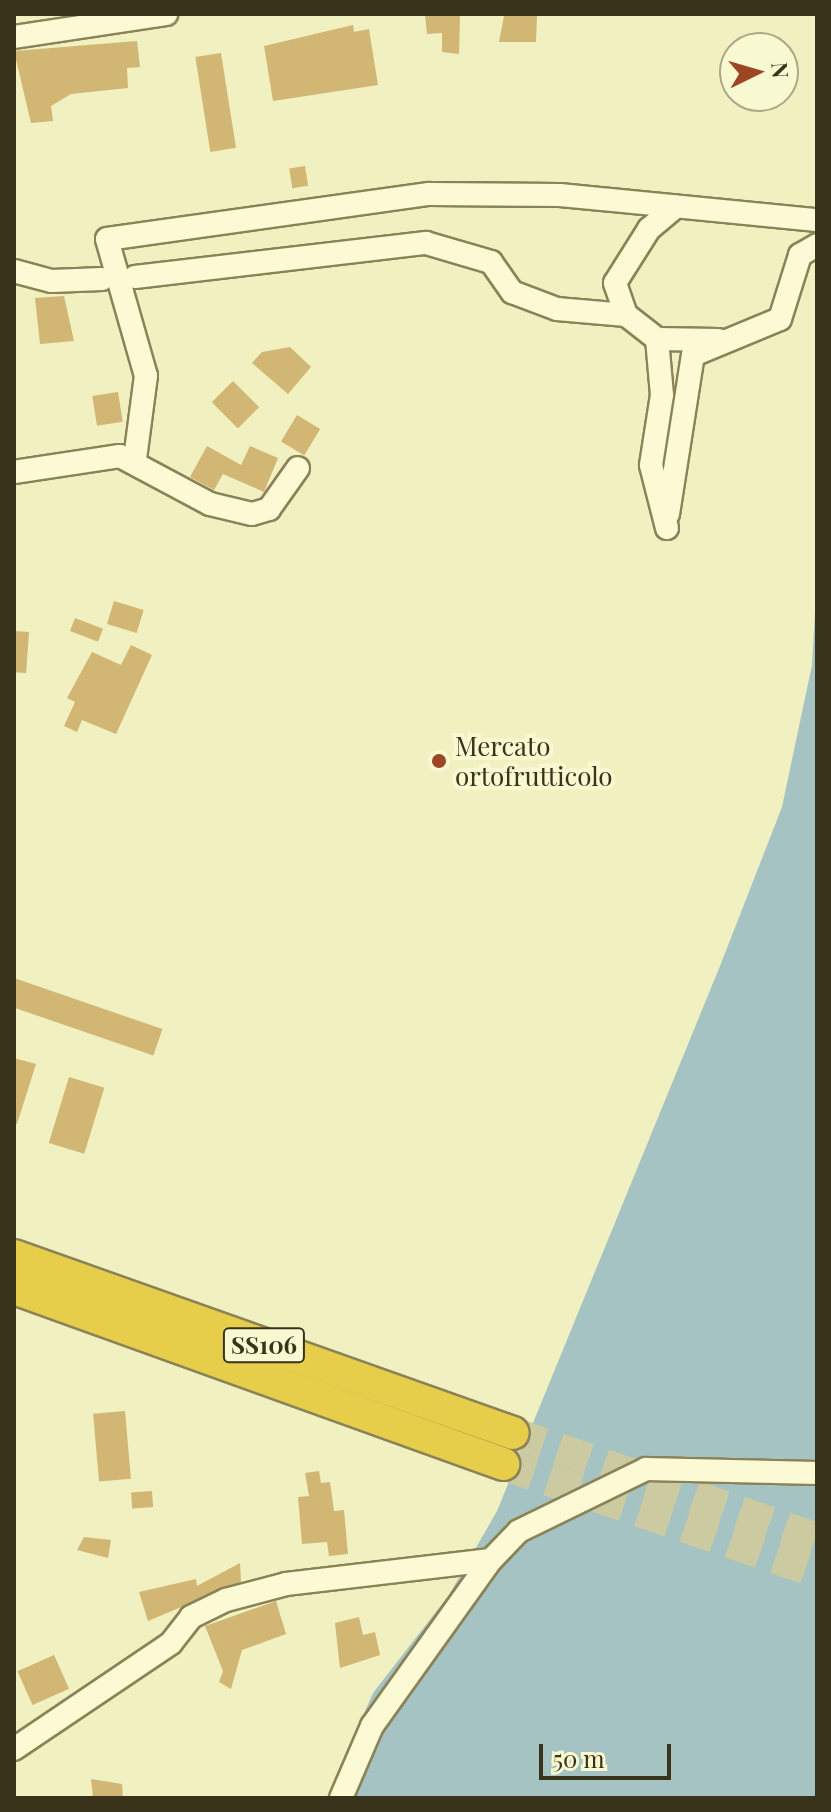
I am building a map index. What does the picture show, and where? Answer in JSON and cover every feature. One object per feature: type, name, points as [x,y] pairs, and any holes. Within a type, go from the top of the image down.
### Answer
[{"type":"highway","name":"SS106","points":[[14,1256],[513,1433]]},
{"type":"highway","name":"SS106","points":[[14,1288],[503,1464]]},
{"type":"street","points":[[14,37],[166,14]]},
{"type":"street","points":[[135,459],[146,376],[107,239],[429,194],[676,206],[817,220]]},
{"type":"street","points":[[626,315],[615,283],[649,229],[676,206]]},
{"type":"street","points":[[135,277],[426,243],[491,262],[512,292],[557,309],[626,315],[657,339],[724,340]]},
{"type":"street","points":[[657,339],[662,395],[651,465],[667,528],[693,355],[780,319],[800,255],[817,245]]},
{"type":"street","points":[[14,271],[52,281],[102,279]]},
{"type":"street","points":[[14,472],[135,459],[210,504],[252,514],[269,509],[298,468]]},
{"type":"street","points":[[341,1798],[372,1726],[480,1559],[519,1531],[646,1469],[817,1473]]},
{"type":"street","points":[[14,1749],[171,1643],[191,1617],[226,1600],[286,1584],[480,1559]]},
{"type":"water","points":[[817,579],[817,1798],[327,1798],[373,1693],[449,1595],[497,1511],[720,966],[782,807],[812,665]]},
{"type":"building","points":[[425,14],[460,14],[459,54],[442,52],[442,33],[427,34]]},
{"type":"building","points":[[504,16],[537,16],[536,42],[499,42]]},
{"type":"building","points":[[353,25],[354,32],[369,29],[378,85],[273,101],[264,46]]},
{"type":"building","points":[[137,41],[140,67],[127,68],[128,88],[71,94],[51,106],[53,121],[31,123],[14,51]]},
{"type":"building","points":[[221,53],[236,148],[210,152],[195,57]]},
{"type":"building","points":[[305,166],[308,186],[292,188],[289,169]]},
{"type":"building","points":[[64,296],[74,341],[40,344],[35,298]]},
{"type":"building","points":[[290,347],[311,367],[288,394],[252,363],[262,352]]},
{"type":"building","points":[[233,381],[259,407],[238,428],[212,402]]},
{"type":"building","points":[[118,392],[123,422],[97,426],[92,396]]},
{"type":"building","points":[[297,415],[320,429],[304,455],[281,442]]},
{"type":"building","points":[[207,446],[241,465],[250,446],[278,458],[264,492],[223,474],[214,490],[190,477]]},
{"type":"building","points":[[114,601],[144,610],[137,633],[107,624]]},
{"type":"building","points":[[75,618],[103,629],[98,642],[70,631]]},
{"type":"building","points":[[14,631],[29,632],[26,673],[14,672]]},
{"type":"building","points":[[131,645],[152,655],[116,734],[82,720],[77,732],[64,726],[75,702],[67,698],[92,652],[121,665]]},
{"type":"building","points":[[14,978],[162,1029],[153,1056],[14,1008]]},
{"type":"building","points":[[14,1058],[36,1064],[17,1124],[14,1123]]},
{"type":"building","points":[[69,1077],[104,1088],[84,1154],[49,1143]]},
{"type":"building","points":[[125,1411],[131,1479],[99,1482],[93,1414]]},
{"type":"building","points":[[319,1471],[321,1483],[330,1482],[334,1511],[344,1510],[348,1554],[329,1556],[327,1542],[302,1544],[298,1497],[309,1496],[305,1473]]},
{"type":"building","points":[[152,1491],[153,1507],[132,1508],[131,1492]]},
{"type":"building","points":[[84,1537],[111,1540],[108,1558],[77,1550]]},
{"type":"building","points":[[240,1563],[241,1582],[148,1621],[139,1592],[196,1579],[197,1586]]},
{"type":"building","points":[[276,1601],[286,1634],[242,1650],[231,1689],[219,1682],[223,1671],[205,1626]]},
{"type":"building","points":[[359,1617],[363,1635],[375,1632],[380,1655],[340,1668],[335,1623]]},
{"type":"building","points":[[54,1655],[69,1689],[33,1705],[17,1671]]},
{"type":"building","points":[[91,1779],[122,1784],[123,1798],[93,1798]]},
{"type":"tunnel","points":[[513,1433],[817,1539]]},
{"type":"tunnel","points":[[503,1464],[817,1572]]},
{"type":"place","name":"Mercato ortofrutticolo","points":[[439,761]]}]
